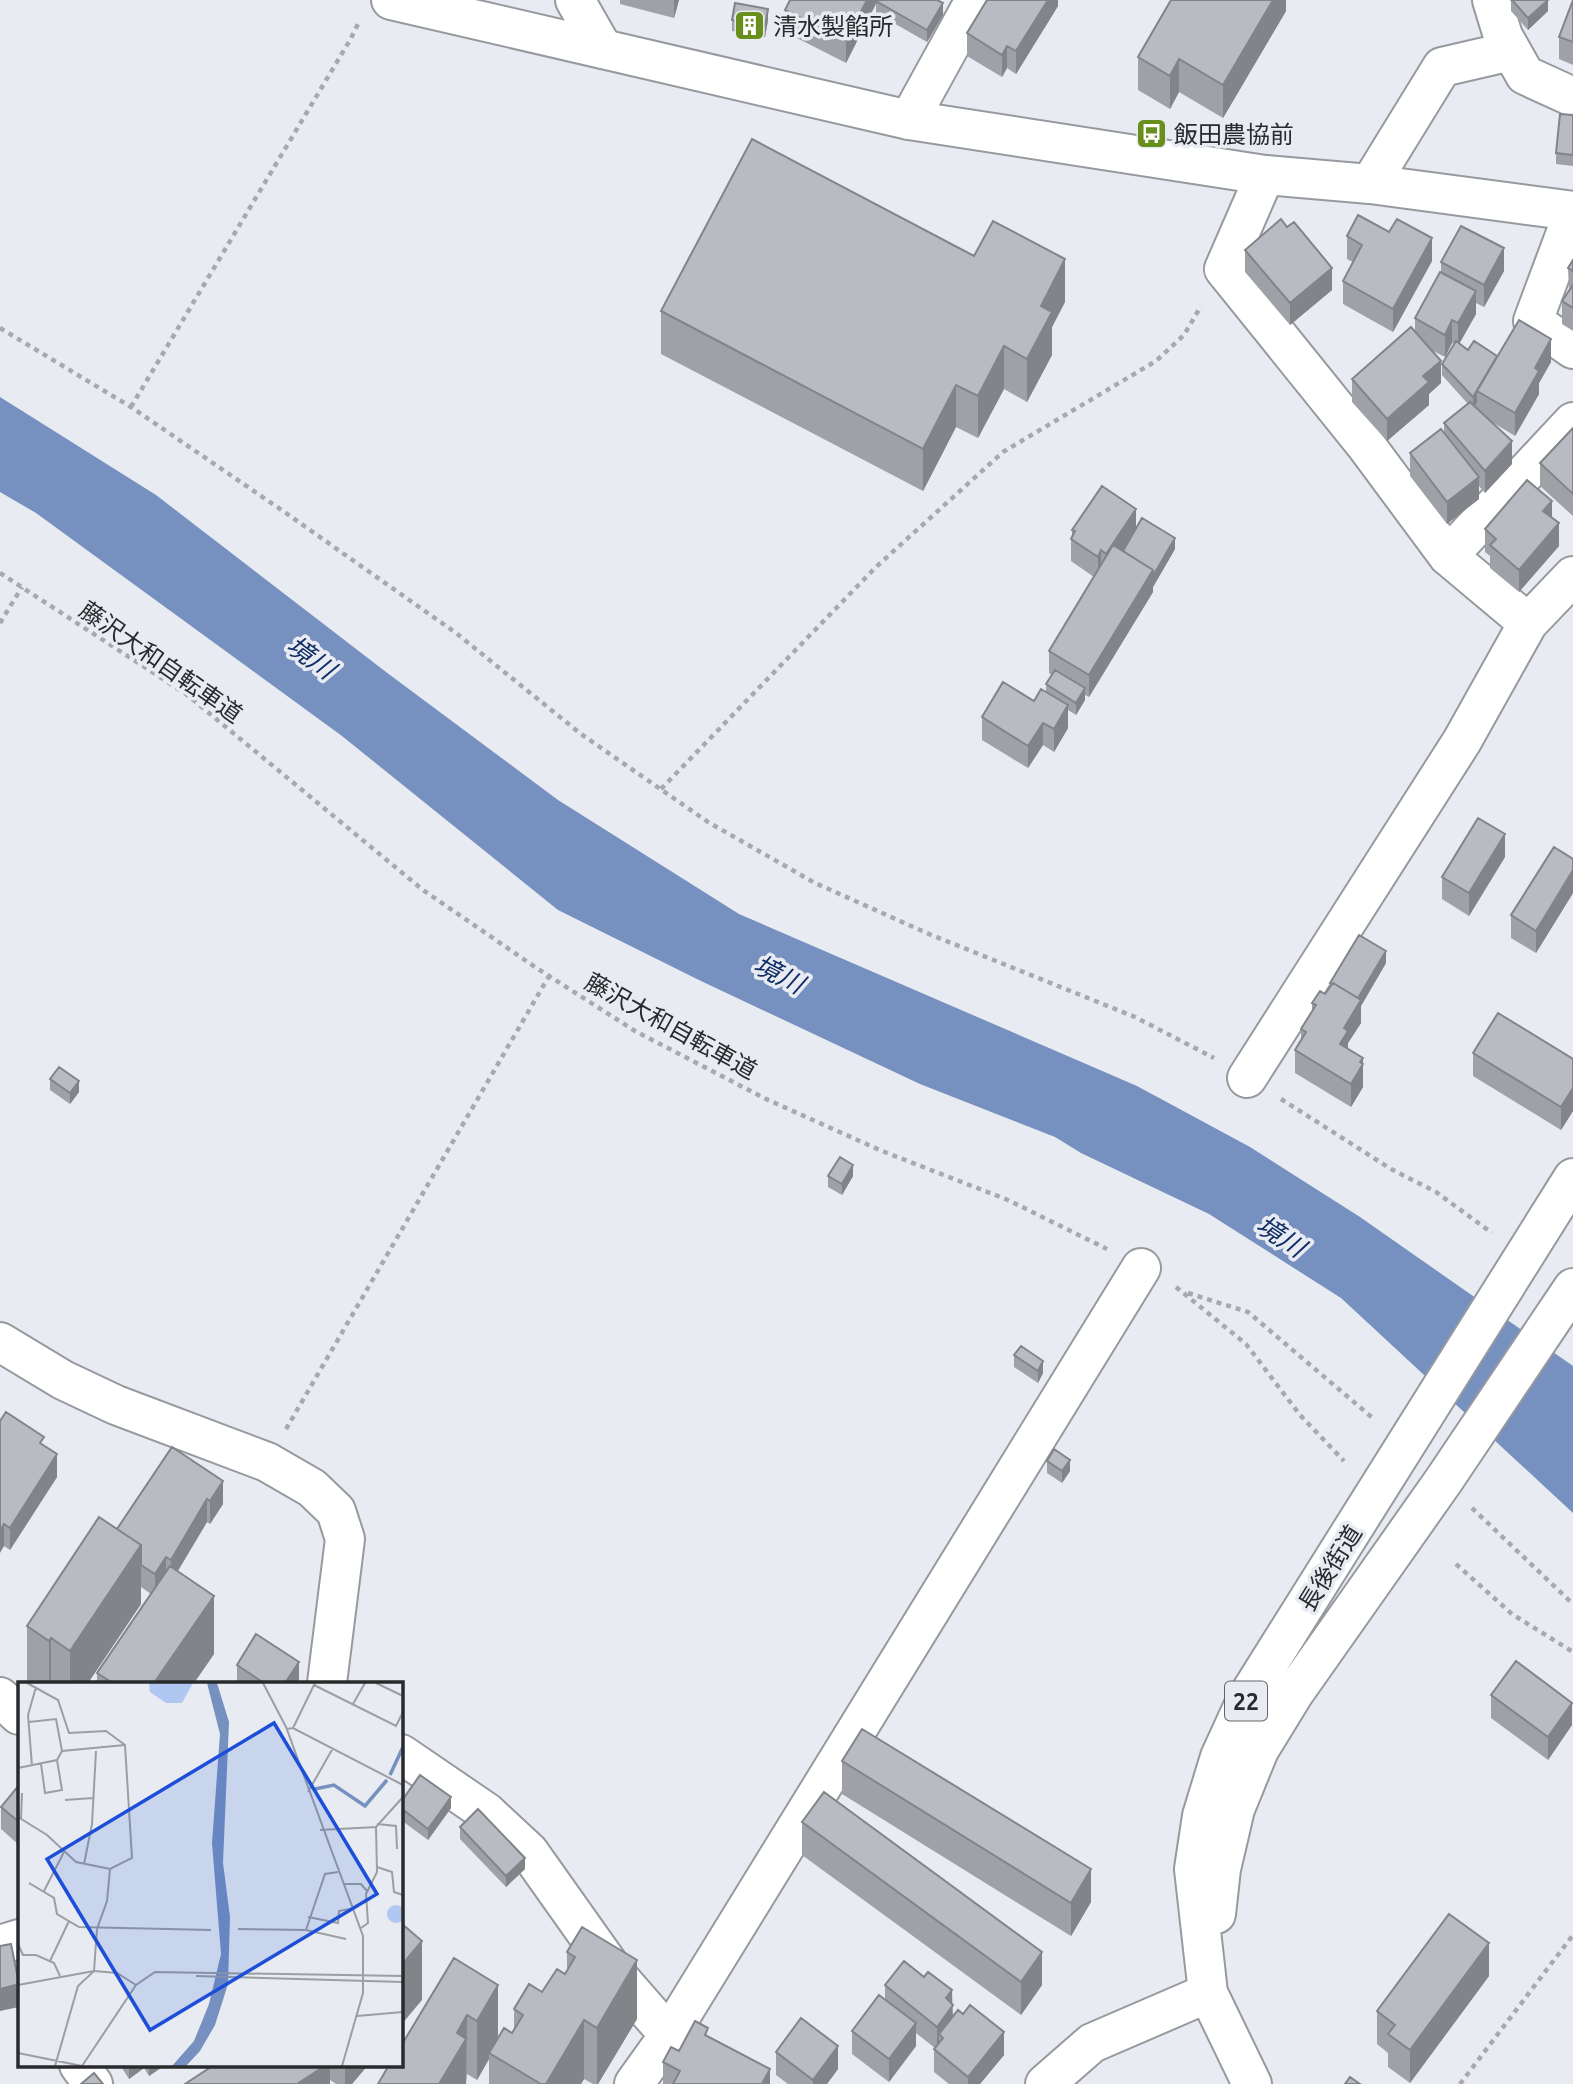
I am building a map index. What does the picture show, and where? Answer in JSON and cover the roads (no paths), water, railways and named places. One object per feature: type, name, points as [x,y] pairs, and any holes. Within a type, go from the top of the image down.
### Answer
[{"type":"street","points":[[391,0],[909,120],[1265,174],[1370,184],[1573,213],[1533,321],[1573,349]]},
{"type":"street","points":[[575,0],[603,49]]},
{"type":"street","points":[[909,120],[975,0]]},
{"type":"street","points":[[1492,0],[1503,36],[1525,75],[1573,97]]},
{"type":"street","points":[[1370,184],[1442,67],[1511,51]]},
{"type":"street","points":[[1265,174],[1224,269],[1364,444],[1448,556],[1528,623]]},
{"type":"street","points":[[1448,556],[1573,422]]},
{"type":"street","points":[[1247,1078],[1454,752],[1528,623],[1573,576]]},
{"type":"street","name":"長後街道","points":[[1208,1993],[1194,1869],[1202,1816],[1220,1757],[1248,1696],[1407,1447],[1573,1178]]},
{"type":"street","points":[[634,2084],[669,2035],[1141,1268]]},
{"type":"street","name":"長後街道","points":[[1208,1993],[1221,1869],[1235,1809],[1259,1750],[1294,1693],[1444,1480],[1573,1288]]},
{"type":"street","points":[[0,1342],[64,1380],[116,1405],[267,1462],[312,1488],[336,1511],[345,1539],[327,1682]]},
{"type":"street","points":[[0,1697],[18,1714]]},
{"type":"street","points":[[402,1755],[486,1812],[530,1852],[614,1972],[669,2035],[740,2084]]},
{"type":"street","points":[[1045,2084],[1092,2043],[1208,1993]]},
{"type":"street","name":"22","points":[[1208,1993],[1252,2084]]},
{"type":"street","points":[[80,2066],[93,2084]]},
{"type":"water","name":"境川","points":[[0,397],[156,495],[558,800],[739,914],[1137,1086],[1250,1147],[1360,1217],[1573,1366],[1573,1513],[1341,1298],[1209,1214],[1081,1153],[1055,1137],[920,1084],[558,910],[342,736],[36,513],[0,492]]},
{"type":"place","name":"清水製餡所","points":[[750,26]]},
{"type":"place","name":"飯田農協前","points":[[1151,134]]}]
